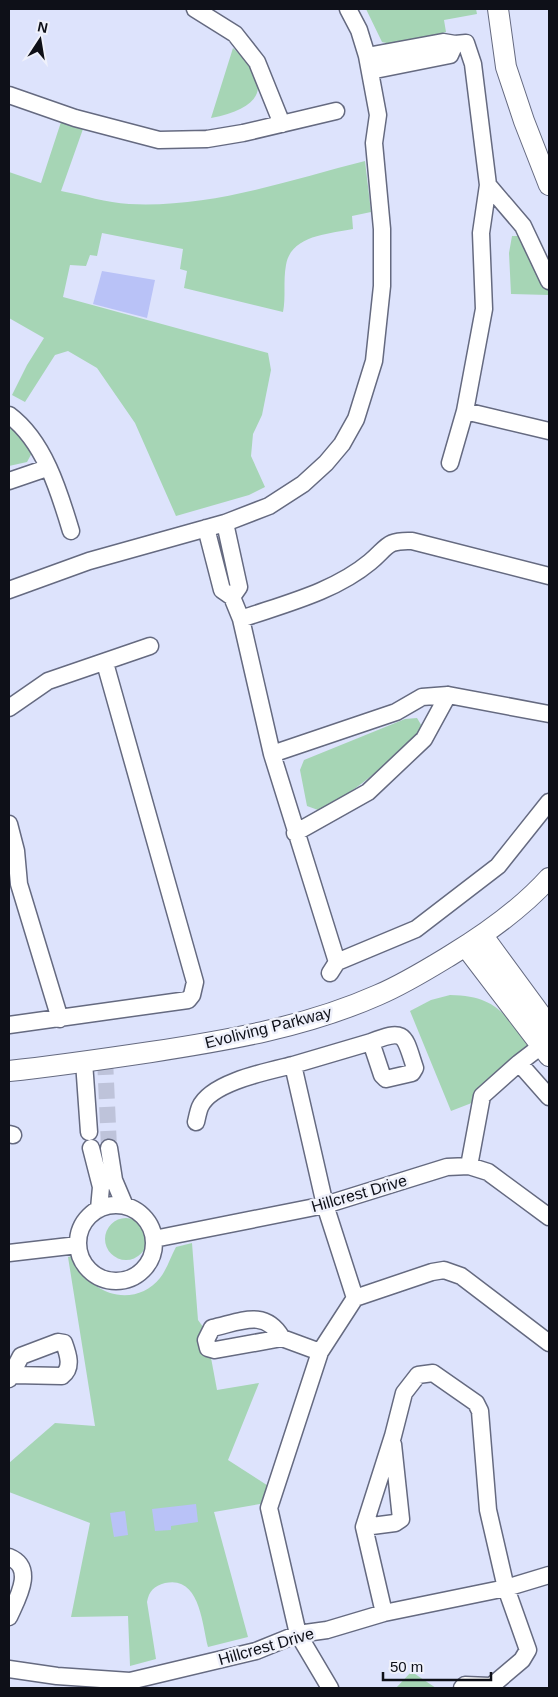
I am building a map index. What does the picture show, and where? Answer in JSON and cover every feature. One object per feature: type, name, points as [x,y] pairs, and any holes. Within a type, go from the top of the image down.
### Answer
[{"type":"street","points":[[195,9],[235,34],[257,62],[282,124]]},
{"type":"street","points":[[9,590],[89,561],[206,528],[269,506],[315,474],[342,444],[356,420],[374,361],[382,286],[382,229],[374,143],[378,115],[369,64],[359,30],[348,9]]},
{"type":"street","points":[[498,9],[506,67],[524,121],[549,185]]},
{"type":"street","points":[[369,64],[443,42],[455,44],[466,42],[473,64],[488,185],[481,233],[484,309],[465,410],[450,464]]},
{"type":"street","points":[[9,95],[75,118],[159,140],[208,139],[282,124],[336,110]]},
{"type":"street","points":[[488,185],[522,226],[549,281]]},
{"type":"street","points":[[465,410],[549,431]]},
{"type":"street","points":[[9,414],[34,444],[57,486],[71,531]]},
{"type":"street","points":[[9,481],[47,468]]},
{"type":"street","points":[[225,522],[239,588],[232,597]]},
{"type":"street","points":[[206,528],[222,590],[232,597],[241,619],[272,754],[333,968],[416,929],[498,866],[549,802]]},
{"type":"street","points":[[241,619],[336,584],[370,563],[388,545],[396,541],[412,541],[549,576]]},
{"type":"street","points":[[9,708],[48,682],[150,646]]},
{"type":"street","points":[[9,1024],[60,1019],[188,1000],[192,995],[195,982],[105,662]]},
{"type":"street","points":[[272,754],[396,712],[422,697],[448,695],[549,714]]},
{"type":"street","points":[[295,833],[368,792],[424,739],[448,695]]},
{"type":"street","points":[[9,824],[16,851],[14,884],[60,1019]]},
{"type":"street","name":"Evoliving Parkway","points":[[9,1071],[84,1062],[226,1040],[306,1022],[401,985],[483,936],[516,910],[549,878]]},
{"type":"street","points":[[483,936],[549,1026]]},
{"type":"street","points":[[466,946],[547,1047],[518,1063],[482,1096],[469,1166]]},
{"type":"street","points":[[196,1122],[200,1106],[214,1093],[245,1078],[371,1042]]},
{"type":"street","points":[[84,1062],[90,1140],[101,1187],[99,1209]]},
{"type":"street","points":[[518,1063],[549,1097]]},
{"type":"street","points":[[293,1065],[325,1205],[355,1298]]},
{"type":"street","points":[[109,1148],[114,1180],[126,1206]]},
{"type":"street","name":"Hillcrest Drive","points":[[154,1239],[325,1205],[448,1167],[469,1166],[488,1172],[549,1217]]},
{"type":"street","points":[[116,1205],[126,1206],[142,1215],[148,1222],[154,1239],[152,1257],[141,1272],[133,1277],[115,1281],[97,1276],[90,1270],[80,1254],[78,1245],[86,1220],[99,1209],[116,1205]]},
{"type":"street","points":[[9,1253],[78,1245]]},
{"type":"street","points":[[332,1686],[298,1634],[269,1508],[320,1352],[355,1298],[444,1270],[461,1276],[549,1343]]},
{"type":"street","points":[[282,1338],[320,1352]]},
{"type":"street","points":[[384,1613],[364,1527],[393,1436],[404,1393],[418,1375],[433,1373],[476,1403],[480,1411],[488,1510],[506,1588],[528,1650],[522,1660],[490,1687],[465,1685],[462,1688]]},
{"type":"street","points":[[364,1527],[395,1523],[400,1518],[393,1436]]},
{"type":"street","points":[[9,1557],[15,1560],[23,1571],[23,1585],[9,1617]]},
{"type":"street","name":"Hillcrest Drive","points":[[9,1669],[57,1676],[130,1681],[256,1651],[298,1634],[327,1630],[384,1613],[506,1588],[549,1575]]},
{"type":"green space","points":[[366,9],[476,9],[477,14],[444,20],[446,32],[395,45],[382,42]]},
{"type":"green space","points":[[233,48],[246,61],[254,73],[258,84],[257,93],[252,101],[242,108],[229,114],[211,118]]},
{"type":"green space","points":[[61,122],[83,129],[61,191],[104,201],[129,204],[189,202],[248,192],[365,161],[371,212],[352,216],[353,229],[312,238],[295,247],[289,255],[286,265],[283,312],[184,288],[187,271],[180,269],[183,249],[102,233],[97,256],[90,255],[86,266],[70,265],[63,297],[268,353],[271,370],[262,415],[253,434],[251,456],[265,487],[249,495],[176,516],[135,423],[97,368],[68,351],[55,355],[25,402],[12,395],[27,365],[44,338],[9,318],[9,172],[41,183]]},
{"type":"green space","points":[[512,236],[519,236],[536,258],[549,289],[549,295],[511,294],[509,253]]},
{"type":"green space","points":[[9,423],[33,451],[27,462],[9,466]]},
{"type":"green space","points":[[417,718],[423,728],[374,774],[347,794],[318,810],[307,806],[300,770],[304,760],[405,719]]},
{"type":"green space","points":[[450,995],[478,999],[498,1009],[506,1016],[530,1049],[482,1099],[451,1111],[410,1011],[431,1000]]},
{"type":"green space","points":[[122,1218],[130,1218],[141,1224],[147,1239],[141,1254],[130,1260],[122,1260],[111,1254],[105,1243],[105,1235],[111,1224]]},
{"type":"green space","points":[[192,1243],[198,1320],[206,1331],[217,1390],[259,1383],[228,1460],[273,1489],[272,1502],[214,1512],[248,1637],[208,1647],[201,1615],[192,1594],[186,1586],[177,1583],[165,1583],[153,1590],[147,1602],[156,1659],[130,1666],[128,1616],[71,1617],[90,1523],[9,1492],[9,1463],[55,1423],[95,1426],[68,1257],[78,1255],[89,1279],[103,1290],[121,1295],[129,1295],[146,1290],[153,1285],[167,1267],[176,1247]]},
{"type":"green space","points":[[412,1672],[436,1688],[396,1688]]},
{"type":"water","points":[[102,271],[155,280],[147,318],[93,304]]},
{"type":"water","points":[[196,1504],[198,1522],[171,1526],[171,1530],[155,1531],[152,1509]]},
{"type":"water","points":[[125,1511],[128,1535],[114,1537],[110,1513]]},
{"type":"tunnel","points":[[105,1059],[109,1148]]}]
